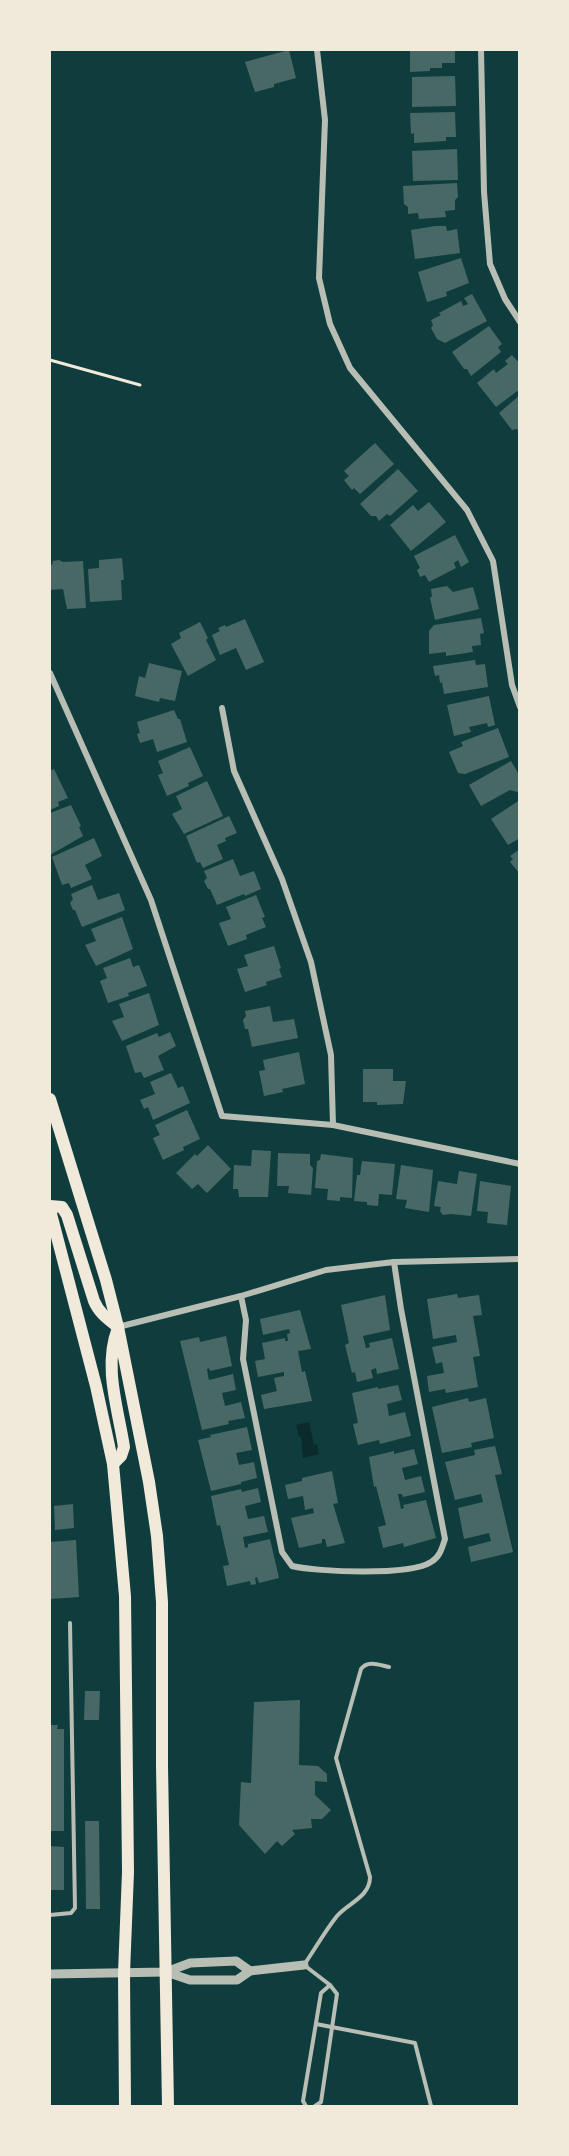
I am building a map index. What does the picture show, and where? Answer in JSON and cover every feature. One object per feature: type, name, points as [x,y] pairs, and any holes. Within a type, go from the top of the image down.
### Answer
[{"type":"main road","points":[[50,1099],[106,1280],[118,1327],[157,1536],[162,1602],[162,1766],[168,2106]]},
{"type":"main road","points":[[118,1327],[105,1317],[94,1301],[67,1215],[62,1207],[50,1208],[96,1386],[113,1464],[125,1596],[128,1872],[124,1973],[125,2106]]},
{"type":"main road","points":[[113,1464],[121,1456],[124,1447],[111,1366],[112,1342],[118,1327]]},
{"type":"street","points":[[317,50],[325,120],[319,278],[330,324],[350,368],[467,510],[494,561],[512,684],[519,707]]},
{"type":"street","points":[[481,50],[484,192],[490,264],[505,299],[519,322]]},
{"type":"street","points":[[50,673],[151,900],[222,1116],[333,1125],[519,1164]]},
{"type":"street","points":[[222,708],[234,771],[282,879],[311,962],[331,1055],[333,1125]]},
{"type":"street","points":[[118,1327],[241,1296],[326,1270],[394,1262],[519,1259]]},
{"type":"street","points":[[241,1296],[246,1320],[243,1359],[282,1552],[292,1566],[307,1569],[377,1572],[430,1563],[441,1553],[445,1539],[394,1262]]},
{"type":"street","points":[[50,1974],[166,1972],[190,1963],[236,1961],[250,1971]]},
{"type":"street","points":[[166,1972],[190,1980],[237,1980],[250,1971],[304,1965]]},
{"type":"lane","points":[[50,1915],[71,1912],[75,1908],[70,1623]]},
{"type":"lane","points":[[315,2106],[321,2103],[337,1994],[330,1985],[304,1965],[338,1915],[367,1891],[370,1884],[370,1877],[336,1758],[361,1669],[364,1665],[369,1664],[389,1667]]},
{"type":"lane","points":[[306,2106],[303,2102],[321,1993],[330,1985]]},
{"type":"lane","points":[[316,2024],[415,2043],[431,2106]]},
{"type":"path","points":[[50,360],[140,385]]},
{"type":"water","points":[[309,1422],[314,1445],[317,1444],[319,1454],[303,1458],[301,1437],[299,1437],[296,1425]]},
{"type":"building","points":[[289,50],[296,78],[255,92],[245,62]]},
{"type":"building","points":[[410,50],[455,50],[455,63],[442,63],[442,68],[430,68],[430,71],[410,72]]},
{"type":"building","points":[[455,76],[456,106],[412,107],[412,77]]},
{"type":"building","points":[[455,112],[456,137],[446,137],[446,141],[414,143],[410,113]]},
{"type":"building","points":[[457,149],[458,180],[413,181],[412,151]]},
{"type":"building","points":[[457,183],[458,197],[455,200],[455,210],[445,211],[446,217],[419,219],[418,213],[408,214],[408,207],[404,204],[403,186]]},
{"type":"building","points":[[446,226],[447,231],[457,229],[460,253],[415,259],[411,230]]},
{"type":"building","points":[[461,258],[469,283],[446,292],[447,296],[427,302],[418,272]]},
{"type":"building","points":[[472,294],[487,321],[445,343],[437,339],[431,328],[433,325],[431,320],[461,301],[463,306],[468,304],[464,298]]},
{"type":"building","points":[[489,326],[502,344],[498,347],[501,352],[471,376],[452,352]]},
{"type":"building","points":[[512,355],[520,364],[520,389],[496,407],[477,383],[494,369],[496,373],[508,364],[505,361]]},
{"type":"building","points":[[520,395],[520,432],[517,429],[512,430],[499,413]]},
{"type":"building","points":[[375,443],[394,464],[360,494],[354,488],[352,490],[344,480],[349,476],[344,471]]},
{"type":"building","points":[[398,469],[418,491],[390,516],[387,514],[379,521],[360,504]]},
{"type":"building","points":[[429,502],[446,522],[411,551],[390,525],[413,505],[418,511]]},
{"type":"building","points":[[455,535],[469,562],[461,567],[458,560],[454,563],[456,568],[429,582],[425,575],[420,577],[417,570],[420,568],[414,556]]},
{"type":"building","points":[[122,558],[124,580],[121,580],[122,600],[90,602],[88,569],[99,568],[99,560]]},
{"type":"building","points":[[53,561],[63,562],[83,561],[86,608],[67,609],[63,589],[50,590],[50,565]]},
{"type":"building","points":[[447,586],[453,592],[473,587],[479,609],[435,620],[430,598],[431,589]]},
{"type":"building","points":[[481,618],[484,633],[480,634],[481,645],[472,646],[473,652],[446,656],[446,652],[429,654],[429,631],[434,625]]},
{"type":"building","points":[[245,619],[264,662],[246,670],[236,648],[220,655],[212,635],[220,631],[218,628]]},
{"type":"building","points":[[200,622],[216,660],[188,676],[171,644],[181,638],[179,633]]},
{"type":"building","points":[[475,660],[476,665],[485,664],[488,687],[444,694],[442,682],[440,683],[439,675],[435,676],[433,666]]},
{"type":"building","points":[[149,663],[182,671],[175,701],[160,698],[159,702],[135,696],[139,676],[145,678]]},
{"type":"building","points":[[489,696],[495,725],[488,727],[487,723],[469,727],[471,732],[454,736],[447,705]]},
{"type":"building","points":[[174,710],[180,719],[187,742],[157,752],[153,739],[140,743],[137,722]]},
{"type":"building","points":[[498,728],[509,757],[465,774],[458,773],[449,752],[463,746],[461,742]]},
{"type":"building","points":[[190,747],[203,776],[188,783],[189,786],[167,796],[158,775],[163,773],[158,761]]},
{"type":"building","points":[[511,761],[520,776],[520,790],[517,792],[510,790],[481,806],[469,785]]},
{"type":"building","points":[[54,769],[68,798],[58,802],[59,806],[50,810],[50,771]]},
{"type":"building","points":[[207,781],[223,816],[184,834],[172,814],[182,809],[176,796]]},
{"type":"building","points":[[520,800],[520,838],[508,845],[491,819]]},
{"type":"building","points":[[71,805],[83,836],[50,855],[50,813]]},
{"type":"building","points":[[229,816],[237,833],[225,838],[226,841],[217,845],[223,859],[203,868],[200,862],[197,863],[186,836]]},
{"type":"building","points":[[94,838],[102,856],[85,865],[92,879],[71,888],[69,883],[62,885],[52,857]]},
{"type":"building","points":[[520,849],[520,874],[510,862],[513,859],[510,856]]},
{"type":"building","points":[[233,859],[240,876],[254,871],[261,889],[217,905],[204,881],[207,878],[204,871]]},
{"type":"building","points":[[92,885],[98,900],[119,893],[125,910],[82,927],[70,903],[73,899],[71,894]]},
{"type":"building","points":[[256,895],[265,917],[262,918],[266,927],[246,935],[247,939],[228,946],[219,923],[231,919],[226,907]]},
{"type":"building","points":[[122,917],[133,949],[96,966],[85,945],[96,941],[91,929]]},
{"type":"building","points":[[274,946],[282,977],[245,992],[237,969],[248,966],[244,955]]},
{"type":"building","points":[[130,958],[133,967],[139,965],[147,986],[128,993],[129,996],[108,1003],[100,981],[107,978],[103,968]]},
{"type":"building","points":[[149,993],[159,1025],[122,1041],[112,1021],[124,1017],[119,1004]]},
{"type":"building","points":[[270,1006],[273,1022],[294,1019],[298,1038],[252,1047],[248,1029],[245,1029],[243,1020],[246,1016],[245,1011]]},
{"type":"building","points":[[170,1032],[176,1046],[158,1056],[164,1070],[144,1078],[141,1072],[135,1073],[126,1046],[157,1033],[159,1037]]},
{"type":"building","points":[[299,1052],[305,1084],[264,1096],[259,1071],[265,1070],[263,1060]]},
{"type":"building","points":[[363,1069],[393,1069],[393,1081],[406,1081],[403,1104],[377,1105],[377,1102],[363,1102]]},
{"type":"building","points":[[171,1073],[178,1088],[183,1086],[190,1103],[153,1120],[148,1107],[144,1109],[140,1100],[155,1094],[150,1082]]},
{"type":"building","points":[[187,1110],[200,1139],[163,1160],[153,1138],[160,1135],[155,1125]]},
{"type":"building","points":[[208,1145],[231,1169],[207,1193],[198,1184],[192,1189],[176,1173]]},
{"type":"building","points":[[252,1150],[271,1151],[268,1197],[239,1197],[238,1189],[233,1189],[234,1165],[251,1166]]},
{"type":"building","points":[[278,1153],[310,1154],[310,1165],[313,1168],[311,1195],[288,1193],[289,1186],[277,1186]]},
{"type":"building","points":[[321,1154],[353,1158],[352,1198],[340,1197],[340,1201],[327,1200],[328,1189],[315,1188],[317,1161],[320,1160]]},
{"type":"building","points":[[362,1161],[395,1164],[392,1195],[379,1194],[378,1206],[354,1201],[357,1175],[360,1175]]},
{"type":"building","points":[[401,1165],[433,1170],[429,1212],[405,1208],[407,1200],[396,1199]]},
{"type":"building","points":[[459,1171],[477,1174],[471,1216],[443,1215],[440,1211],[441,1207],[434,1206],[438,1181],[457,1184]]},
{"type":"building","points":[[480,1181],[511,1186],[507,1225],[487,1223],[488,1212],[477,1211]]},
{"type":"building","points":[[457,1294],[458,1298],[479,1295],[482,1315],[473,1316],[480,1356],[473,1357],[478,1387],[446,1393],[445,1389],[429,1392],[427,1376],[444,1373],[442,1362],[436,1364],[432,1347],[457,1342],[456,1335],[433,1339],[427,1299]]},
{"type":"building","points":[[385,1295],[390,1330],[363,1336],[366,1348],[370,1347],[369,1343],[392,1338],[399,1369],[377,1374],[376,1368],[371,1370],[373,1378],[357,1382],[355,1372],[352,1373],[345,1345],[349,1343],[341,1305]]},
{"type":"building","points":[[300,1310],[311,1349],[298,1351],[302,1372],[305,1371],[312,1401],[264,1409],[261,1395],[277,1391],[274,1378],[284,1376],[284,1372],[258,1377],[255,1361],[265,1359],[262,1343],[285,1338],[285,1341],[288,1341],[287,1334],[290,1333],[289,1329],[263,1335],[260,1319]]},
{"type":"building","points":[[226,1336],[232,1366],[210,1371],[209,1368],[207,1369],[208,1376],[209,1380],[233,1374],[236,1390],[222,1393],[225,1406],[241,1402],[245,1418],[202,1430],[180,1341],[199,1337],[200,1342]]},
{"type":"building","points":[[398,1385],[402,1400],[387,1404],[389,1416],[405,1412],[411,1436],[380,1444],[379,1440],[358,1445],[353,1424],[358,1423],[352,1393]]},
{"type":"building","points":[[468,1398],[469,1402],[486,1398],[494,1438],[471,1443],[472,1447],[442,1453],[432,1407]]},
{"type":"building","points":[[247,1427],[252,1450],[236,1453],[239,1465],[254,1462],[257,1478],[211,1491],[198,1440]]},
{"type":"building","points":[[495,1446],[502,1474],[495,1475],[513,1552],[471,1562],[468,1547],[491,1541],[489,1533],[464,1539],[458,1508],[483,1502],[481,1494],[455,1500],[445,1462],[475,1455],[474,1450]]},
{"type":"building","points":[[414,1449],[418,1464],[402,1468],[405,1480],[421,1476],[425,1492],[403,1497],[402,1494],[398,1494],[401,1509],[404,1508],[403,1505],[426,1500],[436,1538],[404,1547],[403,1543],[383,1548],[378,1527],[386,1525],[376,1486],[374,1487],[369,1457]]},
{"type":"building","points":[[332,1471],[338,1503],[333,1504],[345,1543],[327,1547],[325,1539],[322,1539],[322,1543],[299,1548],[291,1518],[314,1513],[313,1508],[305,1510],[303,1496],[288,1499],[285,1485],[302,1481],[302,1478]]},
{"type":"building","points":[[258,1488],[261,1502],[245,1506],[248,1519],[264,1516],[268,1532],[243,1537],[245,1548],[248,1544],[270,1539],[279,1578],[259,1583],[257,1577],[255,1578],[256,1584],[251,1585],[250,1581],[227,1586],[223,1566],[229,1565],[211,1496],[241,1489],[242,1492]]},
{"type":"building","points":[[73,1504],[74,1528],[55,1530],[54,1506]]},
{"type":"building","points":[[76,1540],[79,1597],[50,1599],[50,1542]]},
{"type":"building","points":[[85,1691],[100,1691],[99,1720],[84,1720]]},
{"type":"building","points":[[300,1700],[299,1765],[318,1766],[327,1774],[327,1782],[315,1781],[315,1795],[331,1810],[322,1819],[311,1819],[312,1828],[292,1830],[295,1834],[282,1846],[277,1841],[265,1854],[239,1825],[241,1782],[251,1783],[254,1702]]},
{"type":"building","points":[[50,1725],[58,1725],[57,1729],[64,1729],[64,1831],[50,1831]]},
{"type":"building","points":[[85,1821],[99,1821],[100,1909],[86,1909]]},
{"type":"building","points":[[50,1846],[64,1847],[64,1890],[51,1890]]}]
